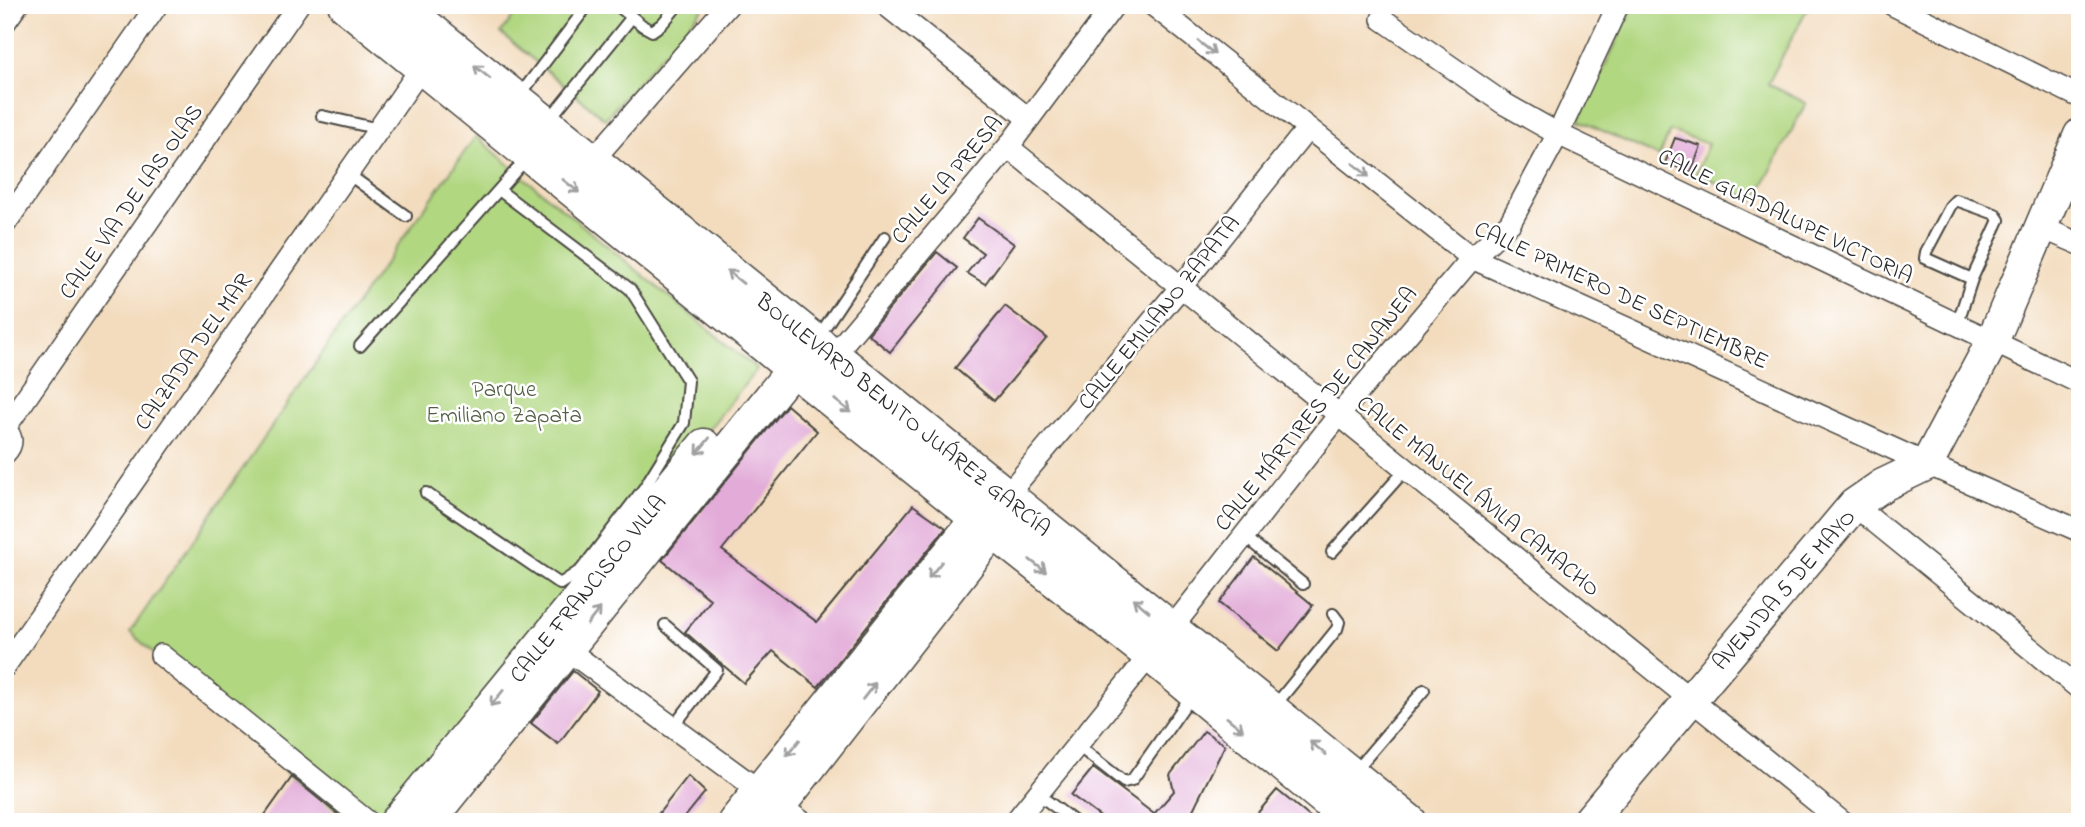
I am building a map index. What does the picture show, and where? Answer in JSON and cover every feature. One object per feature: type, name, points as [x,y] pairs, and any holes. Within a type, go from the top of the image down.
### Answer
[{"type":"main road","name":"BOULEVARD BENITO JUÁREZ GARCÍA","points":[[346,5],[422,66],[539,138],[592,161],[986,524],[1161,642],[1271,710],[1409,822]]},
{"type":"main road","name":"BOULEVARD BENITO JUÁREZ GARCÍA","points":[[399,5],[517,100],[539,138],[806,361],[1006,496],[1161,642],[1195,692],[1354,822]]},
{"type":"street","points":[[5,22],[17,5]]},
{"type":"street","points":[[5,224],[157,5]]},
{"type":"street","name":"CALLE VÍA DE LAS OLAS","points":[[5,453],[10,449],[12,441],[5,428],[298,5]]},
{"type":"street","points":[[592,161],[728,5]]},
{"type":"street","points":[[886,5],[1029,119]]},
{"type":"street","name":"CALLE LA PRESA","points":[[806,361],[1008,147],[1114,5]]},
{"type":"street","name":"CALLE PRIMERO DE SEPTIEMBRE","points":[[1153,5],[1472,258],[2080,531]]},
{"type":"street","name":"CALLE MÁRTIRES DE CANANEA","points":[[1015,822],[1161,642],[1339,415],[1472,258],[1510,223],[1558,134],[1618,5]]},
{"type":"street","points":[[1893,5],[2080,97]]},
{"type":"street","name":"CALLE GUADALUPE VICTORIA","points":[[1382,19],[1503,103],[1558,134],[2080,383]]},
{"type":"street","name":"CALZADA DEL MAR","points":[[5,666],[422,66]]},
{"type":"street","name":"CALLE EMILIANO ZAPATA","points":[[1006,496],[1181,287],[1308,128]]},
{"type":"street","points":[[1927,464],[1992,342],[2080,135]]},
{"type":"street","name":"CALLE MANUEL ÁVILA CAMACHO","points":[[1008,147],[1842,822]]},
{"type":"street","points":[[2040,227],[2080,244]]},
{"type":"street","name":"CALLE FRANCISCO VILLA","points":[[396,822],[806,361]]},
{"type":"street","name":"AVENIDA 5 DE MAYO","points":[[1588,822],[1854,505],[1883,485],[1927,464]]},
{"type":"street","points":[[1854,505],[2080,689]]},
{"type":"street","points":[[734,822],[777,810],[986,524]]},
{"type":"street","points":[[557,643],[673,727],[777,810]]},
{"type":"street","name":"CALLE FRANCISCO VILLA","points":[[428,822],[557,643]]},
{"type":"street","points":[[161,655],[368,822]]},
{"type":"lane","points":[[517,100],[588,5]]},
{"type":"lane","points":[[360,346],[499,190],[539,138],[625,9],[652,31],[662,24],[677,5]]},
{"type":"lane","points":[[322,116],[379,130]]},
{"type":"lane","points":[[348,174],[406,216]]},
{"type":"lane","points":[[426,493],[560,584],[581,570],[644,488],[684,423],[688,381],[630,289],[499,190]]},
{"type":"lane","points":[[1957,326],[1972,279],[1999,219],[1995,214],[1956,200],[1926,251],[1925,258],[1972,279]]},
{"type":"lane","points":[[806,361],[886,237]]},
{"type":"lane","points":[[1332,551],[1406,469]]},
{"type":"lane","points":[[1244,537],[1303,584]]},
{"type":"lane","points":[[1271,710],[1331,639],[1339,622],[1333,614]]},
{"type":"lane","points":[[665,625],[717,670],[673,727]]},
{"type":"lane","points":[[1351,775],[1424,690]]},
{"type":"lane","points":[[1077,745],[1124,782],[1132,780],[1195,692]]},
{"type":"lane","points":[[1038,794],[1075,822]]},
{"type":"green space","points":[[522,5],[706,5],[605,119],[501,33]]},
{"type":"green space","points":[[1634,5],[1809,5],[1768,84],[1806,103],[1755,201],[1696,173],[1708,144],[1670,131],[1659,157],[1579,120]]},
{"type":"green space","name":"Parque Emiliano Zapata","points":[[476,136],[757,369],[396,820],[354,822],[292,777],[130,632],[352,310]]},
{"type":"building","points":[[1675,138],[1701,146],[1691,172],[1665,163]]},
{"type":"building","points":[[978,218],[1014,244],[985,284],[967,273],[983,253],[963,238]]},
{"type":"building","points":[[937,252],[957,268],[890,352],[868,334]]},
{"type":"building","points":[[1005,306],[1047,338],[994,401],[955,368]]},
{"type":"building","points":[[787,405],[817,431],[722,550],[817,622],[913,505],[946,528],[818,687],[773,651],[744,683],[685,632],[711,600],[662,560]]},
{"type":"building","points":[[1254,557],[1313,605],[1278,651],[1219,603]]},
{"type":"building","points":[[573,671],[598,691],[558,744],[531,723]]},
{"type":"building","points":[[1204,731],[1225,745],[1187,822],[1107,822],[1071,795],[1093,768],[1154,814],[1174,791],[1170,775]]},
{"type":"building","points":[[688,776],[705,792],[681,822],[652,822]]},
{"type":"building","points":[[292,777],[347,822],[260,822]]},
{"type":"building","points":[[1277,790],[1316,822],[1250,822]]}]
